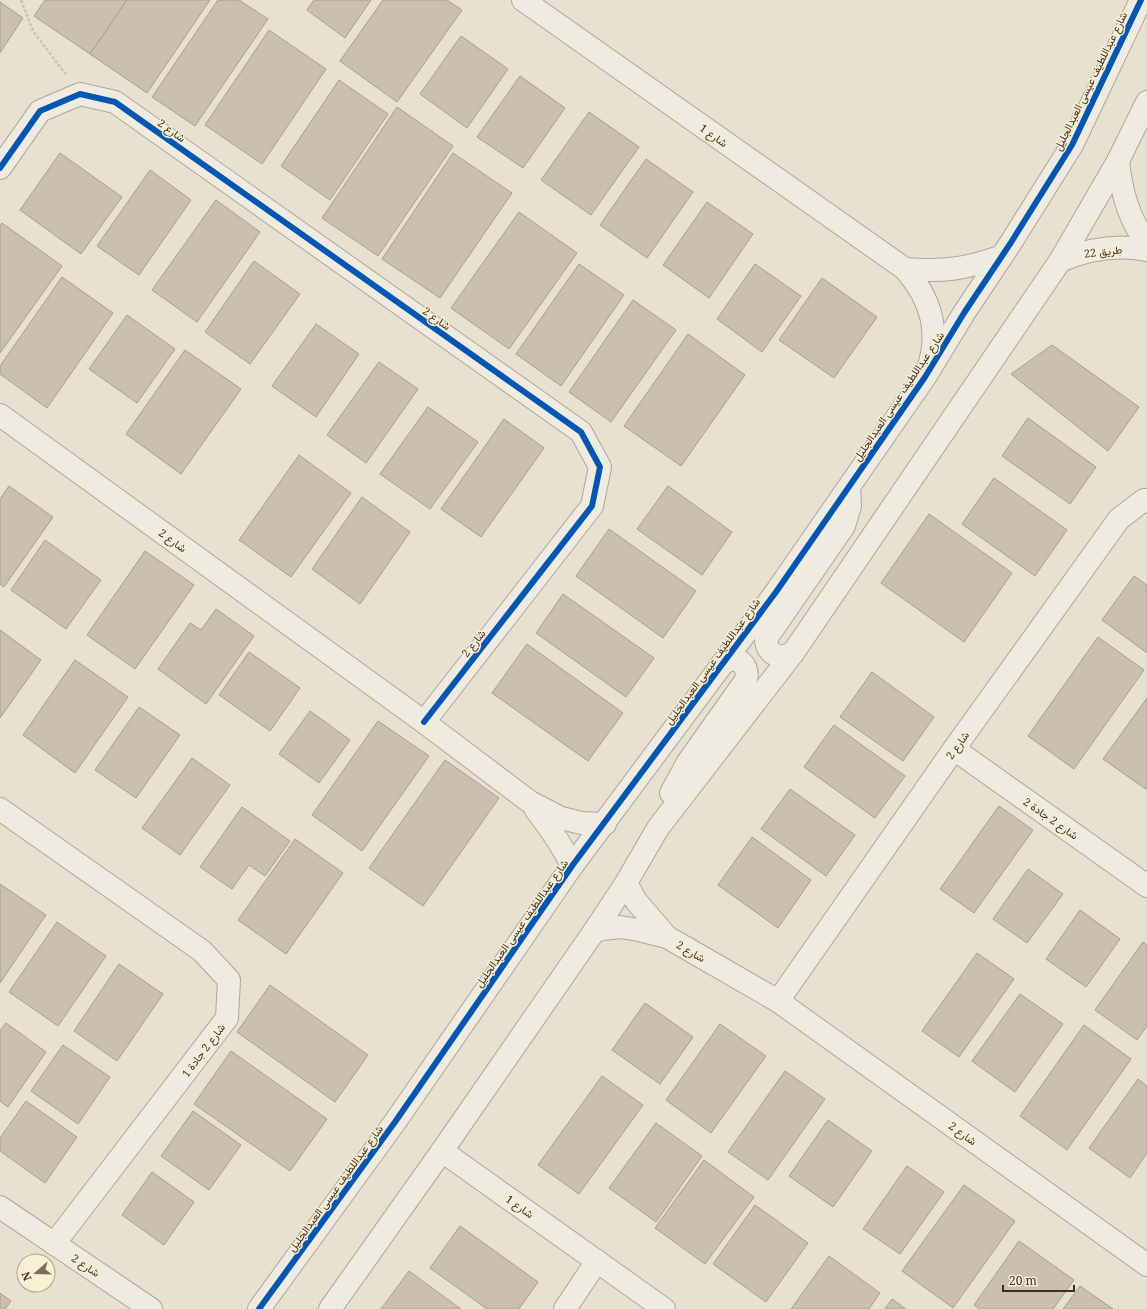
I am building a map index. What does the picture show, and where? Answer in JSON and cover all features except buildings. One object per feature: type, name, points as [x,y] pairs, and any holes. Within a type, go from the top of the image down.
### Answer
[{"type":"street","name":"شارع 1","points":[[523,0],[905,270],[922,290],[932,317],[934,332],[933,348],[925,377]]},
{"type":"street","name":"شارع عبداللطيف عيسى العبدالجليل","points":[[259,1309],[395,1122],[572,866],[776,592],[925,377],[964,313],[1072,145],[1141,0]]},
{"type":"street","points":[[0,168],[40,111],[80,94]]},
{"type":"street","name":"شارع 2","points":[[80,94],[116,102],[581,432],[600,468],[592,506],[424,722]]},
{"type":"street","points":[[330,1309],[442,1151],[595,930],[626,883],[658,828],[793,653],[1060,261],[1118,161],[1147,102]]},
{"type":"street","points":[[1118,161],[1120,177],[1128,209],[1135,224],[1147,243]]},
{"type":"street","name":"طريق 22","points":[[1060,261],[1075,254],[1091,250],[1124,247],[1147,250]]},
{"type":"street","points":[[905,270],[953,270],[1002,256]]},
{"type":"street","name":"شارع 2","points":[[0,415],[424,722],[530,802],[561,818],[582,824],[604,824]]},
{"type":"street","points":[[793,653],[784,657],[775,655],[768,648],[766,639],[844,526],[850,506],[849,487]]},
{"type":"street","name":"شارع 2","points":[[778,1001],[954,749],[1119,519],[1144,500],[1147,500]]},
{"type":"street","points":[[658,828],[665,806],[688,762],[746,680],[747,670],[740,662],[730,660],[722,664]]},
{"type":"street","name":"شارع 2 جادة 2","points":[[954,749],[1147,886]]},
{"type":"street","name":"شارع 2","points":[[530,802],[552,830],[563,847],[572,866]]},
{"type":"street","name":"شارع 2 جادة 1","points":[[0,809],[202,951],[229,980],[227,1018],[54,1244]]},
{"type":"street","name":"شارع 2","points":[[626,883],[636,902],[667,937]]},
{"type":"street","name":"شارع 2","points":[[595,930],[620,927],[667,937],[778,1001],[1147,1265]]},
{"type":"street","name":"شارع 1","points":[[442,1151],[664,1309]]},
{"type":"street","name":"شارع 2","points":[[0,1207],[152,1309]]},
{"type":"street","points":[[565,1309],[597,1261]]},
{"type":"path","points":[[21,0],[33,31],[80,94]]},
{"type":"cycle path","points":[[259,1309],[395,1122],[572,866],[776,592],[925,377],[964,313],[1010,244],[1072,145],[1141,0]]},
{"type":"cycle path","points":[[0,168],[40,111],[80,94],[115,102],[581,432],[600,467],[592,506],[424,722]]}]
